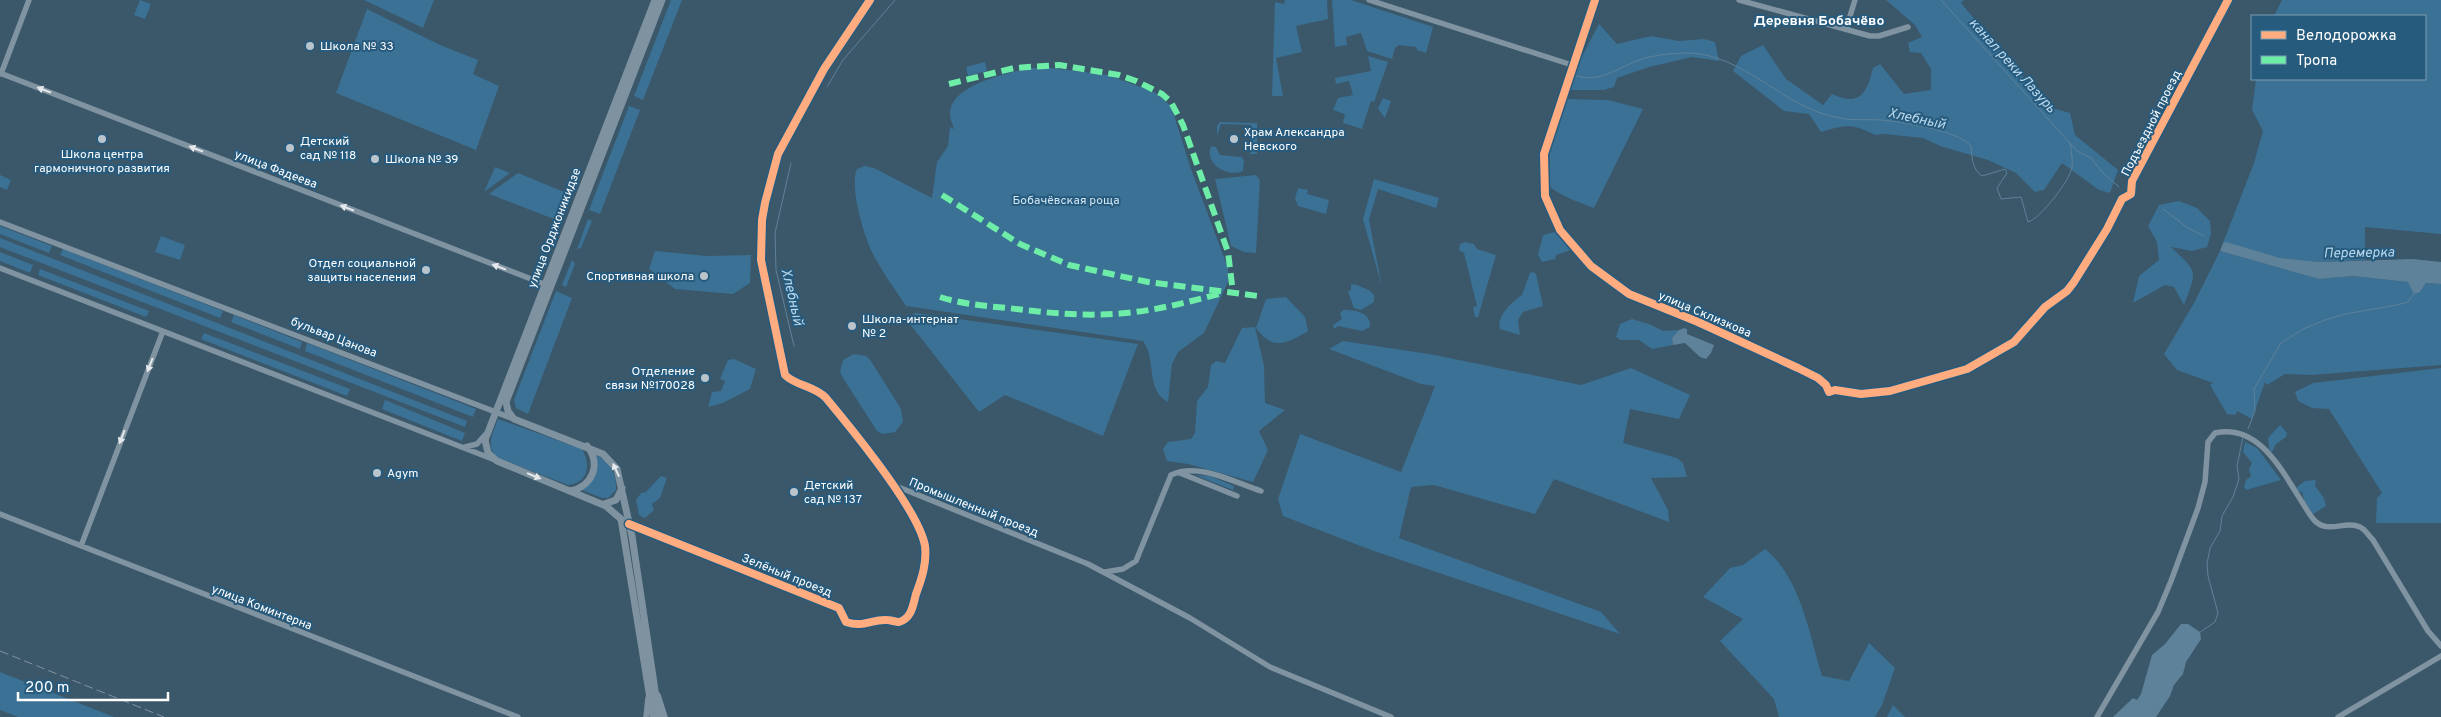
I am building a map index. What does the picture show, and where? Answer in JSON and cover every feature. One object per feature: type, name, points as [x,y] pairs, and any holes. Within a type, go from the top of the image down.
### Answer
[{"type":"main road","name":"улица Орджоникидзе","points":[[485,435],[655,0]]},
{"type":"main road","name":"улица Орджоникидзе","points":[[514,419],[508,411],[506,401],[662,0]]},
{"type":"main road","points":[[579,195],[583,204]]},
{"type":"main road","name":"бульвар Цанова","points":[[514,419],[587,446],[611,460],[617,469],[622,486],[626,507],[626,524]]},
{"type":"main road","points":[[485,435],[487,450],[497,461],[599,503],[615,511],[626,524],[652,692],[658,717]]},
{"type":"main road","points":[[570,491],[583,486],[593,474],[594,458],[587,446]]},
{"type":"main road","points":[[599,503],[609,504],[616,500],[622,486]]},
{"type":"main road","points":[[652,692],[653,717]]},
{"type":"street","points":[[0,73],[29,0]]},
{"type":"street","name":"Промышленный проезд","points":[[870,0],[813,86],[775,159],[762,220],[760,254],[767,297],[785,375],[824,395],[891,484],[1105,572],[1197,622],[1270,667],[1391,717]]},
{"type":"street","points":[[1369,0],[1572,65]]},
{"type":"street","name":"улица Склизкова","points":[[1595,0],[1545,149],[1543,170],[1545,196],[1557,226],[1574,248],[1598,272],[1623,290],[1798,368],[1826,385],[1829,392],[1835,390],[1852,393],[1871,393],[1924,382],[1967,369],[2014,342]]},
{"type":"street","points":[[1739,0],[1870,36],[1879,36],[1908,27]]},
{"type":"street","points":[[1846,29],[1855,0]]},
{"type":"street","name":"Подъездной проезд","points":[[2014,342],[2045,307],[2067,291],[2107,229],[2122,199],[2131,194],[2132,181],[2228,0]]},
{"type":"street","name":"улица Фадеева","points":[[0,73],[544,284]]},
{"type":"street","name":"бульвар Цанова","points":[[0,222],[514,419]]},
{"type":"street","points":[[0,268],[497,461]]},
{"type":"street","points":[[81,546],[162,331]]},
{"type":"street","points":[[2096,717],[2158,612],[2185,545],[2200,499],[2206,476],[2208,442],[2215,433],[2223,431],[2243,433],[2258,442],[2278,466],[2315,522],[2334,527],[2350,525],[2362,527],[2373,540],[2428,631],[2441,646]]},
{"type":"street","points":[[458,446],[474,446],[485,435]]},
{"type":"street","points":[[1105,572],[1123,569],[1136,561],[1163,490],[1171,476],[1178,472],[1192,470],[1213,474],[1261,491]]},
{"type":"street","points":[[1178,472],[1237,496]]},
{"type":"street","name":"Зелёный проезд","points":[[626,524],[838,608],[846,622],[862,625],[886,620],[899,622],[907,618],[911,612],[924,570],[925,551],[918,526],[891,484]]},
{"type":"street","name":"улица Коминтерна","points":[[0,514],[518,717]]},
{"type":"street","points":[[2338,717],[2441,656]]},
{"type":"street","points":[[646,717],[652,692]]},
{"type":"street","points":[[652,692],[665,717]]},
{"type":"green space","points":[[140,0],[151,4],[145,19],[134,15]]},
{"type":"green space","points":[[364,0],[434,0],[423,28]]},
{"type":"green space","points":[[671,0],[682,0],[643,100],[634,96]]},
{"type":"green space","points":[[1285,0],[1327,0],[1328,19],[1296,26],[1302,52],[1276,58],[1283,96],[1272,96],[1275,2],[1284,4]]},
{"type":"green space","points":[[1332,0],[1351,0],[1433,27],[1426,53],[1417,50],[1416,47],[1399,45],[1395,48],[1392,59],[1367,51],[1361,33],[1346,37],[1347,45],[1335,47]]},
{"type":"green space","points":[[1886,0],[1964,0],[1961,3],[2048,107],[2070,113],[2075,135],[2118,170],[2110,193],[2099,190],[2062,163],[2044,190],[2035,192],[2016,173],[1988,160],[1940,146],[1923,138],[1884,134],[1875,135],[1860,128],[1848,126],[1821,132],[1809,114],[1784,111],[1733,71],[1741,56],[1763,45],[1786,79],[1823,105],[1832,94],[1849,99],[1860,96],[1868,85],[1873,68],[1880,64],[1904,94],[1931,90],[1931,69],[1921,53],[1910,52],[1908,43],[1922,37],[1915,25]]},
{"type":"green space","points":[[2282,0],[2441,0],[2441,234],[2365,227],[2365,260],[2319,262],[2280,258],[2223,243],[2254,163],[2263,131],[2252,110],[2256,80],[2426,80],[2426,15],[2274,15]]},
{"type":"green space","points":[[367,9],[440,45],[478,60],[473,74],[499,86],[476,150],[336,93]]},
{"type":"green space","points":[[1599,24],[1617,44],[1651,36],[1679,41],[1704,39],[1715,42],[1719,61],[1692,57],[1649,67],[1617,78],[1614,87],[1604,90],[1569,90],[1578,64]]},
{"type":"green space","points":[[1368,56],[1388,62],[1374,102],[1371,101],[1362,129],[1343,123],[1345,114],[1333,110],[1338,98],[1353,95],[1349,81],[1336,84],[1335,78],[1371,71]]},
{"type":"green space","points":[[985,62],[987,71],[968,76],[966,67]]},
{"type":"green space","name":"Бобачёвская роща","points":[[1030,68],[1051,68],[1108,75],[1154,92],[1171,106],[1191,169],[1228,268],[1228,282],[1204,333],[1178,352],[1172,364],[1168,402],[1156,390],[1150,357],[1143,341],[906,306],[880,267],[869,246],[856,199],[855,177],[857,169],[865,166],[874,168],[932,198],[937,162],[948,146],[950,127],[954,129],[950,116],[952,104],[959,95],[981,82]]},
{"type":"green space","points":[[1383,98],[1391,101],[1385,118],[1378,109]]},
{"type":"green space","points":[[1565,99],[1608,100],[1643,109],[1594,208],[1557,192],[1549,185],[1547,177],[1548,156]]},
{"type":"green space","points":[[629,106],[640,110],[600,214],[589,210]]},
{"type":"green space","points":[[1220,122],[1257,123],[1257,154],[1250,154],[1251,125],[1221,124],[1217,136],[1217,126]]},
{"type":"green space","points":[[1211,146],[1216,147],[1220,155],[1242,157],[1244,161],[1243,171],[1230,173],[1218,168],[1211,158]]},
{"type":"green space","points":[[495,167],[510,173],[484,192]]},
{"type":"green space","points":[[518,173],[569,194],[559,221],[489,194]]},
{"type":"green space","points":[[0,175],[11,180],[7,190],[0,187]]},
{"type":"green space","points":[[1256,175],[1260,180],[1256,253],[1244,252],[1231,246],[1215,179]]},
{"type":"green space","points":[[1374,179],[1439,198],[1436,208],[1378,189],[1369,220],[1382,287],[1363,219]]},
{"type":"green space","points":[[1298,188],[1308,190],[1307,194],[1329,200],[1326,214],[1298,206],[1295,198]]},
{"type":"green space","points":[[2179,201],[2197,208],[2210,221],[2211,234],[2207,247],[2192,251],[2171,247],[2186,262],[2192,272],[2192,284],[2184,305],[2174,287],[2165,285],[2133,303],[2139,276],[2159,260],[2157,242],[2148,226],[2159,205]]},
{"type":"green space","points":[[588,219],[592,221],[581,248],[577,249]]},
{"type":"green space","points":[[0,226],[52,246],[49,253],[0,234]]},
{"type":"green space","points":[[1559,233],[1571,250],[1556,255],[1555,259],[1542,262],[1538,255],[1543,235]]},
{"type":"green space","points":[[161,236],[185,245],[180,260],[155,252]]},
{"type":"green space","points":[[0,238],[467,421],[465,427],[0,247]]},
{"type":"green space","points":[[1465,242],[1474,244],[1477,249],[1496,255],[1478,317],[1475,317],[1473,307],[1477,306],[1464,253],[1459,250],[1460,244]]},
{"type":"green space","points":[[63,249],[223,311],[220,318],[60,255]]},
{"type":"green space","name":"Спортивная школа","points":[[655,251],[707,256],[751,255],[750,283],[733,294],[675,289],[649,269]]},
{"type":"green space","points":[[2220,251],[2319,279],[2353,276],[2408,282],[2420,292],[2426,283],[2441,284],[2441,365],[2311,375],[2285,374],[2267,385],[2265,382],[2252,419],[2237,411],[2236,415],[2227,414],[2210,385],[2213,383],[2177,370],[2164,354],[2194,303]]},
{"type":"green space","points":[[0,252],[33,265],[30,273],[0,261]]},
{"type":"green space","points":[[572,260],[575,264],[566,287],[562,285]]},
{"type":"green space","points":[[40,269],[149,311],[146,317],[38,275]]},
{"type":"green space","points":[[1530,273],[1536,274],[1543,306],[1523,312],[1518,320],[1520,335],[1500,329],[1500,319],[1510,305],[1522,295]]},
{"type":"green space","points":[[1354,284],[1369,290],[1374,295],[1374,302],[1361,310],[1354,308],[1348,292],[1351,290],[1351,285]]},
{"type":"green space","points":[[556,291],[572,298],[528,414],[516,408],[514,400]]},
{"type":"green space","points":[[1286,297],[1305,317],[1308,331],[1287,342],[1280,343],[1268,340],[1256,328],[1266,299]]},
{"type":"green space","points":[[1343,310],[1357,311],[1365,315],[1370,322],[1370,327],[1362,331],[1338,326],[1334,329],[1333,325],[1342,319],[1340,314]]},
{"type":"green space","points":[[915,313],[1138,344],[1103,436],[1005,395],[979,412],[906,319]]},
{"type":"green space","points":[[234,315],[302,342],[300,349],[231,322]]},
{"type":"green space","points":[[1632,319],[1663,331],[1679,330],[1672,338],[1673,345],[1652,349],[1639,340],[1620,340],[1616,337],[1620,324]]},
{"type":"green space","points":[[1255,327],[1264,366],[1265,403],[1285,410],[1259,431],[1268,450],[1253,482],[1188,464],[1167,461],[1163,449],[1168,442],[1191,439],[1195,433],[1197,401],[1208,387],[1211,365],[1216,361],[1225,363],[1242,328]]},
{"type":"green space","points":[[204,333],[350,389],[347,396],[201,339]]},
{"type":"green space","points":[[1343,341],[1435,355],[1581,385],[1631,368],[1690,395],[1679,419],[1630,409],[1623,443],[1677,458],[1683,463],[1687,477],[1651,478],[1668,510],[1669,522],[1554,479],[1535,514],[1434,485],[1411,487],[1399,538],[1601,612],[1620,634],[1371,550],[1283,516],[1278,499],[1300,434],[1401,472],[1435,386],[1421,384],[1329,349]]},
{"type":"green space","points":[[307,343],[476,409],[473,417],[305,351]]},
{"type":"green space","points":[[854,354],[866,356],[871,361],[901,409],[903,422],[895,432],[883,434],[877,431],[843,378],[840,372],[843,360]]},
{"type":"green space","points":[[734,359],[756,369],[750,389],[723,403],[708,407],[712,392],[721,391],[725,381],[720,379],[728,360]]},
{"type":"green space","points":[[2441,368],[2441,523],[2376,523],[2377,498],[2382,493],[2329,409],[2312,408],[2298,401],[2295,392],[2313,383]]},
{"type":"green space","points":[[385,400],[465,433],[462,441],[382,409]]},
{"type":"green space","points":[[498,419],[582,449],[587,461],[584,477],[580,481],[568,485],[496,457],[491,448],[491,443]]},
{"type":"green space","points":[[2280,425],[2287,433],[2286,437],[2276,444],[2272,452],[2269,449],[2268,438]]},
{"type":"green space","points":[[2245,442],[2257,448],[2281,480],[2246,490],[2244,487],[2246,480],[2251,476],[2249,469],[2252,463],[2243,452]]},
{"type":"green space","points":[[596,455],[609,465],[614,474],[616,490],[608,498],[602,498],[582,490],[595,477]]},
{"type":"green space","points":[[1195,475],[1210,476],[1234,486],[1233,490]]},
{"type":"green space","points":[[661,476],[667,478],[660,498],[652,504],[654,510],[645,518],[639,515],[636,500],[641,493],[646,492]]},
{"type":"green space","points":[[2316,480],[2315,486],[2324,498],[2326,506],[2313,514],[2304,500],[2302,492],[2297,491],[2297,487],[2305,481]]},
{"type":"green space","points":[[1765,549],[1787,575],[1795,591],[1808,625],[1822,676],[1849,681],[1869,643],[1895,668],[1882,705],[1875,717],[1779,717],[1774,699],[1720,641],[1743,619],[1703,597],[1730,568],[1743,565]]},
{"type":"green space","points":[[0,672],[114,717],[18,717],[0,710]]},
{"type":"green space","points":[[1893,705],[1905,717],[1887,717]]},
{"type":"shaded area","points":[[2226,242],[2280,258],[2319,262],[2413,259],[2441,262],[2441,284],[2426,283],[2420,292],[2414,294],[2408,282],[2353,276],[2319,279],[2220,251],[2223,243]]},
{"type":"shaded area","points":[[1687,329],[1687,334],[1714,345],[1706,359],[1700,357],[1685,343],[1673,345],[1672,338],[1679,330]]},
{"type":"shaded area","points":[[2181,624],[2188,624],[2200,632],[2201,639],[2186,662],[2183,674],[2174,685],[2170,696],[2156,717],[2113,717],[2133,698],[2137,700],[2141,694],[2152,655],[2165,644]]},
{"type":"waterway","name":"Хлебный","points":[[827,87],[843,60],[895,0]]},
{"type":"waterway","name":"канал реки Лазурь","points":[[1941,0],[2077,151],[2091,158],[2103,173],[2119,187]]},
{"type":"waterway","name":"Хлебный","points":[[1574,75],[1592,78],[1601,76],[1642,59],[1659,55],[1688,53],[1709,56],[1728,62],[1782,94],[1820,113],[1845,119],[1881,120],[1942,131],[1964,140],[1971,146],[1974,167],[1982,176],[2005,169],[2007,173],[1997,188],[2001,199],[2021,197],[2028,222],[2040,214],[2047,206],[2061,189],[2070,173],[2072,167],[2070,143]]},
{"type":"waterway","name":"Хлебный","points":[[791,163],[775,233],[776,270],[794,346]]},
{"type":"waterway","name":"Хлебный","points":[[2163,209],[2188,228],[2204,236]]},
{"type":"waterway","points":[[2248,429],[2255,411],[2254,389],[2281,343],[2303,329],[2325,320],[2345,314],[2408,302],[2414,294]]},
{"type":"waterway","points":[[2199,633],[2215,622],[2218,613],[2208,576],[2207,564],[2210,548],[2220,531],[2222,516],[2233,497],[2239,479],[2237,466],[2243,437]]},
{"type":"railway","points":[[0,651],[164,717]]},
{"type":"marked path","points":[[949,84],[1014,68],[1059,65],[1119,75],[1162,94],[1171,102],[1183,125],[1228,252],[1233,293]]},
{"type":"marked path","points":[[942,195],[1020,244],[1069,265],[1148,282],[1258,296]]},
{"type":"marked path","points":[[940,297],[982,305],[1052,313],[1096,315],[1150,310],[1219,294]]},
{"type":"cycle path","points":[[629,524],[839,608],[846,622],[852,624],[863,624],[881,620],[899,622],[907,617],[911,611],[925,564],[925,546],[920,531],[898,491],[826,398],[822,394],[794,382],[785,375],[761,260],[762,220],[778,154],[824,69],[870,0]]},
{"type":"cycle path","points":[[1595,0],[1544,154],[1545,196],[1560,230],[1591,266],[1629,294],[1698,322],[1798,368],[1818,378],[1826,385],[1829,392],[1835,390],[1861,394],[1890,391],[1967,369],[2014,342],[2045,307],[2067,291],[2107,229],[2122,199],[2131,194],[2132,181],[2228,0]]},
{"type":"place","name":"Школа № 33","points":[[310,46]]},
{"type":"place","name":"Школа центра гармоничного развития","points":[[102,139]]},
{"type":"place","name":"Храм Александра Невского","points":[[1234,139]]},
{"type":"place","name":"Детский сад № 118","points":[[290,148]]},
{"type":"place","name":"Школа № 39","points":[[375,159]]},
{"type":"place","name":"Отдел социальной защиты населения","points":[[426,270]]},
{"type":"place","name":"Спортивная школа","points":[[704,276]]},
{"type":"place","name":"Школа-интернат № 2","points":[[852,326]]},
{"type":"place","name":"Отделение связи №170028","points":[[705,378]]},
{"type":"place","name":"Agym","points":[[377,473]]},
{"type":"place","name":"Детский сад № 137","points":[[794,492]]},
{"type":"district","name":"Деревня Бобачёво","points":[[1819,20]]},
{"type":"water label","name":"Перемерка","points":[[2359,252]]}]
